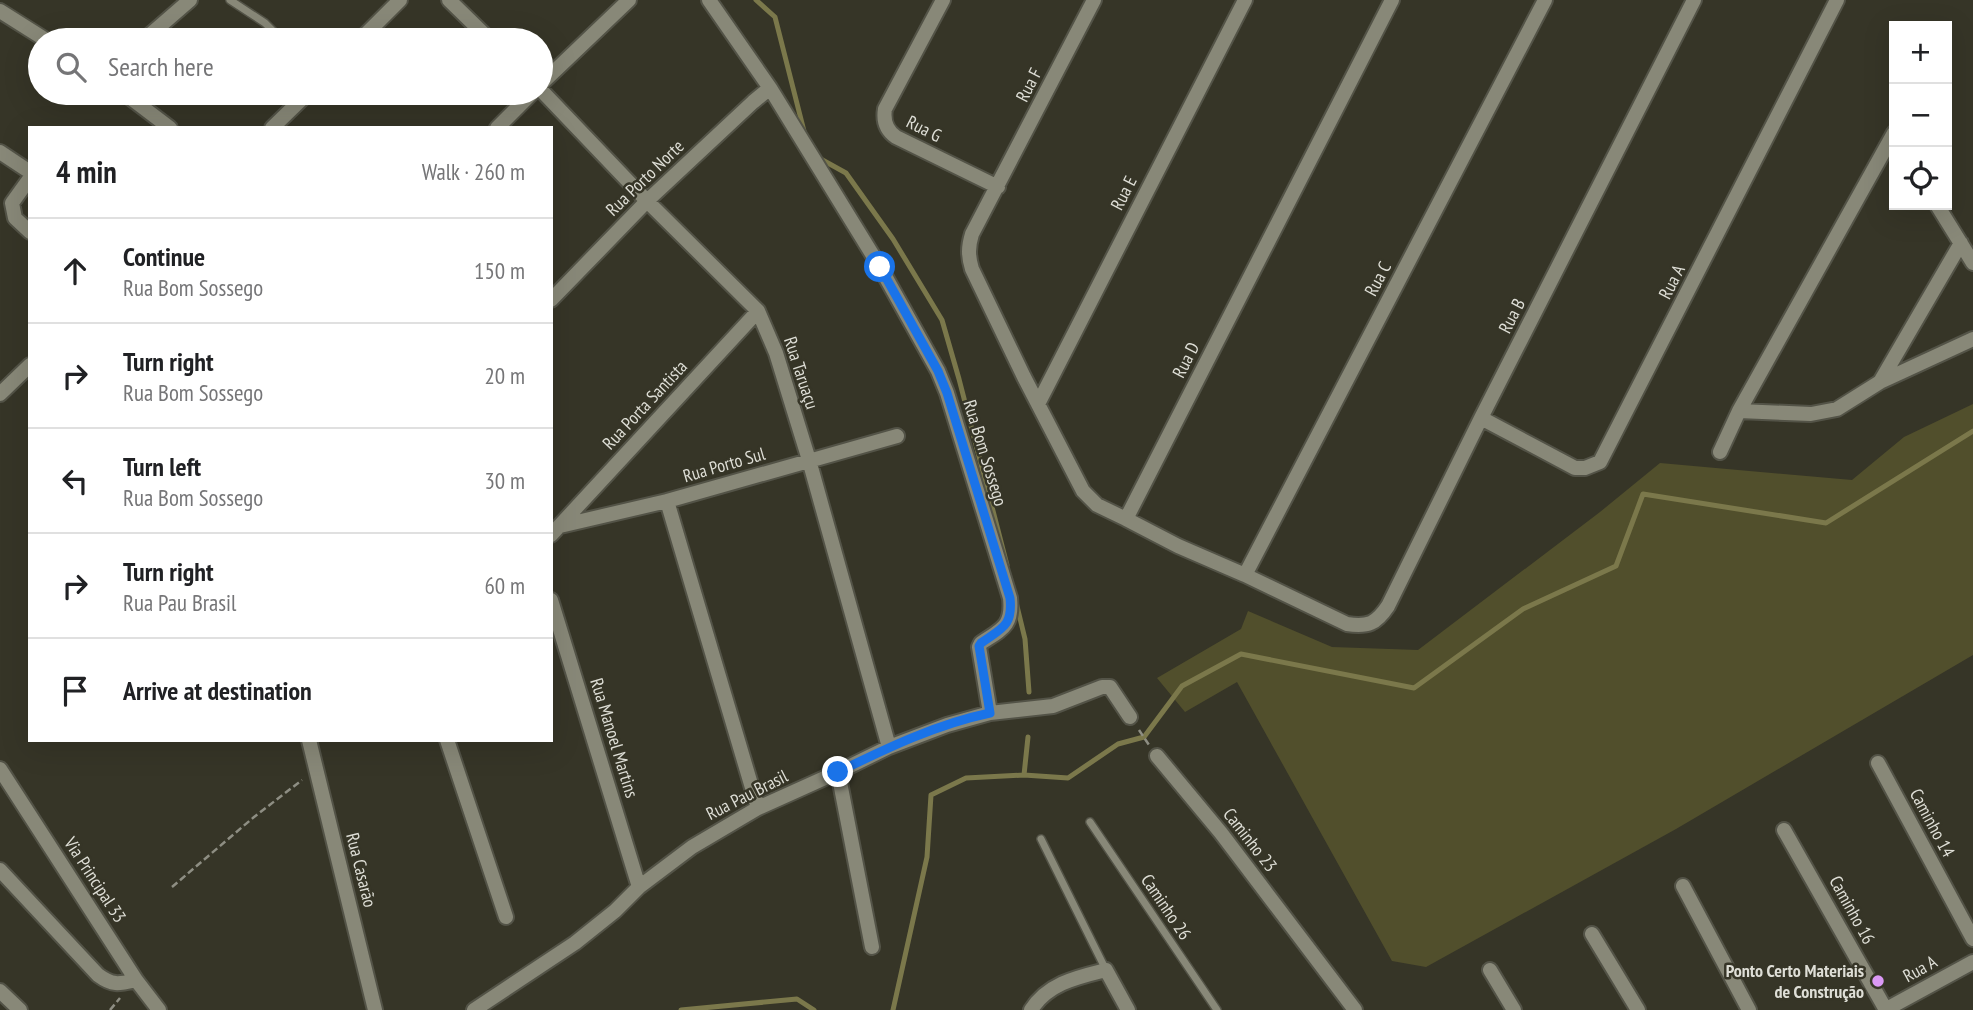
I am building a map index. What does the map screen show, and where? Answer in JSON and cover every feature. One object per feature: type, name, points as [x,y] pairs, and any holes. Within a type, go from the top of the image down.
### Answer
[{"type":"street","points":[[158,28],[190,0]]},
{"type":"street","points":[[372,28],[400,0]]},
{"type":"street","points":[[449,0],[478,28]]},
{"type":"street","points":[[553,73],[629,0]]},
{"type":"street","name":"Rua Bom Sossego","points":[[709,0],[770,88],[880,267],[938,371],[947,393],[1010,598],[1011,614],[1007,624],[979,646],[990,713]]},
{"type":"street","name":"Rua G","points":[[943,0],[885,109],[887,130],[896,137],[999,187]]},
{"type":"street","name":"Rua F","points":[[999,187],[1094,0]]},
{"type":"street","name":"Rua E","points":[[1038,404],[1245,0]]},
{"type":"street","name":"Rua D","points":[[1126,519],[1392,0]]},
{"type":"street","name":"Rua C","points":[[1244,575],[1545,0]]},
{"type":"street","name":"Rua B","points":[[1244,575],[1347,624],[1364,625],[1380,618],[1694,0]]},
{"type":"street","name":"Rua A","points":[[1481,418],[1575,468],[1586,468],[1600,462],[1837,0]]},
{"type":"street","points":[[0,11],[28,29]]},
{"type":"street","name":"Rua Porto Norte","points":[[553,298],[647,201],[770,88]]},
{"type":"street","name":"Rua Taruaçu","points":[[553,103],[758,311],[776,353],[809,460],[889,747]]},
{"type":"street","points":[[140,105],[167,126]]},
{"type":"street","points":[[274,126],[296,105]]},
{"type":"street","points":[[499,126],[520,105]]},
{"type":"street","points":[[1720,452],[1738,411],[1889,144]]},
{"type":"street","points":[[0,152],[28,171]]},
{"type":"street","points":[[28,180],[12,204],[15,218],[28,230]]},
{"type":"street","points":[[999,187],[972,234],[968,247],[969,258],[1038,404],[1083,491],[1097,505],[1178,546],[1244,575]]},
{"type":"street","points":[[1940,210],[1973,263]]},
{"type":"street","points":[[1880,382],[1961,243]]},
{"type":"street","name":"Rua Porta Santista","points":[[554,526],[758,311]]},
{"type":"street","points":[[1738,411],[1811,414],[1837,409],[1880,382],[1973,339]]},
{"type":"street","points":[[0,394],[28,367]]},
{"type":"street","name":"Rua Porto Sul","points":[[554,526],[667,501],[897,436]]},
{"type":"street","points":[[667,501],[758,808]]},
{"type":"street","name":"Rua Manoel Martins","points":[[553,607],[639,887]]},
{"type":"street","name":"Rua Pau Brasil","points":[[474,1010],[575,943],[615,911],[639,887],[692,847],[758,808],[889,747],[947,725],[990,713],[1053,706],[1102,687],[1110,687],[1130,717]]},
{"type":"street","points":[[448,742],[506,917]]},
{"type":"street","name":"Rua Casarão","points":[[314,743],[316,768],[375,1010]]},
{"type":"street","name":"Caminho 23","points":[[1157,756],[1222,833],[1356,1010]]},
{"type":"street","name":"Caminho 14","points":[[1878,763],[1973,939]]},
{"type":"street","name":"Via Principal 33","points":[[0,769],[136,980],[159,1010]]},
{"type":"street","points":[[838,772],[872,947]]},
{"type":"street","name":"Caminho 16","points":[[1784,830],[1886,1010]]},
{"type":"street","points":[[0,870],[98,975],[108,983],[119,984],[136,980]]},
{"type":"street","points":[[1682,886],[1749,1010]]},
{"type":"street","points":[[1592,934],[1638,1010]]},
{"type":"street","name":"Rua A","points":[[1886,1010],[1973,962]]},
{"type":"street","points":[[1031,1010],[1051,989],[1072,979],[1106,970],[1128,1010]]},
{"type":"street","points":[[1490,970],[1514,1010]]},
{"type":"street","points":[[0,991],[20,1010]]},
{"type":"lane","points":[[230,0],[270,28]]},
{"type":"lane","name":"Caminho 26","points":[[1090,822],[1217,1010]]},
{"type":"lane","points":[[1041,839],[1106,970]]},
{"type":"path","points":[[1130,717],[1157,756]]},
{"type":"path","points":[[172,887],[316,768]]},
{"type":"shaded area","points":[[1973,404],[1973,655],[1676,829],[1426,967],[1392,961],[1237,682],[1185,712],[1157,678],[1241,629],[1248,611],[1332,647],[1418,650],[1660,463],[1852,480],[1904,437]]},
{"type":"waterway","points":[[756,0],[775,17],[805,135]]},
{"type":"waterway","points":[[817,157],[846,173],[893,239],[942,320],[1007,565]]},
{"type":"waterway","points":[[893,1010],[927,857],[931,795],[966,778],[1024,775],[1068,778],[1118,744],[1144,737],[1182,686],[1241,654],[1414,688],[1523,609],[1616,566],[1643,494],[1826,523],[1973,431]]},
{"type":"waterway","points":[[1016,602],[1025,639],[1029,692]]},
{"type":"waterway","points":[[1024,775],[1028,737]]},
{"type":"waterway","points":[[681,1010],[797,999],[814,1010]]},
{"type":"place","name":"Ponto Certo Materiais de Construção","points":[[1878,981]]},
{"type":"route","points":[[838,772],[889,747],[947,725],[990,713],[979,646],[1007,624],[1011,614],[1010,598],[998,556],[947,393],[938,371],[880,267]]}]
